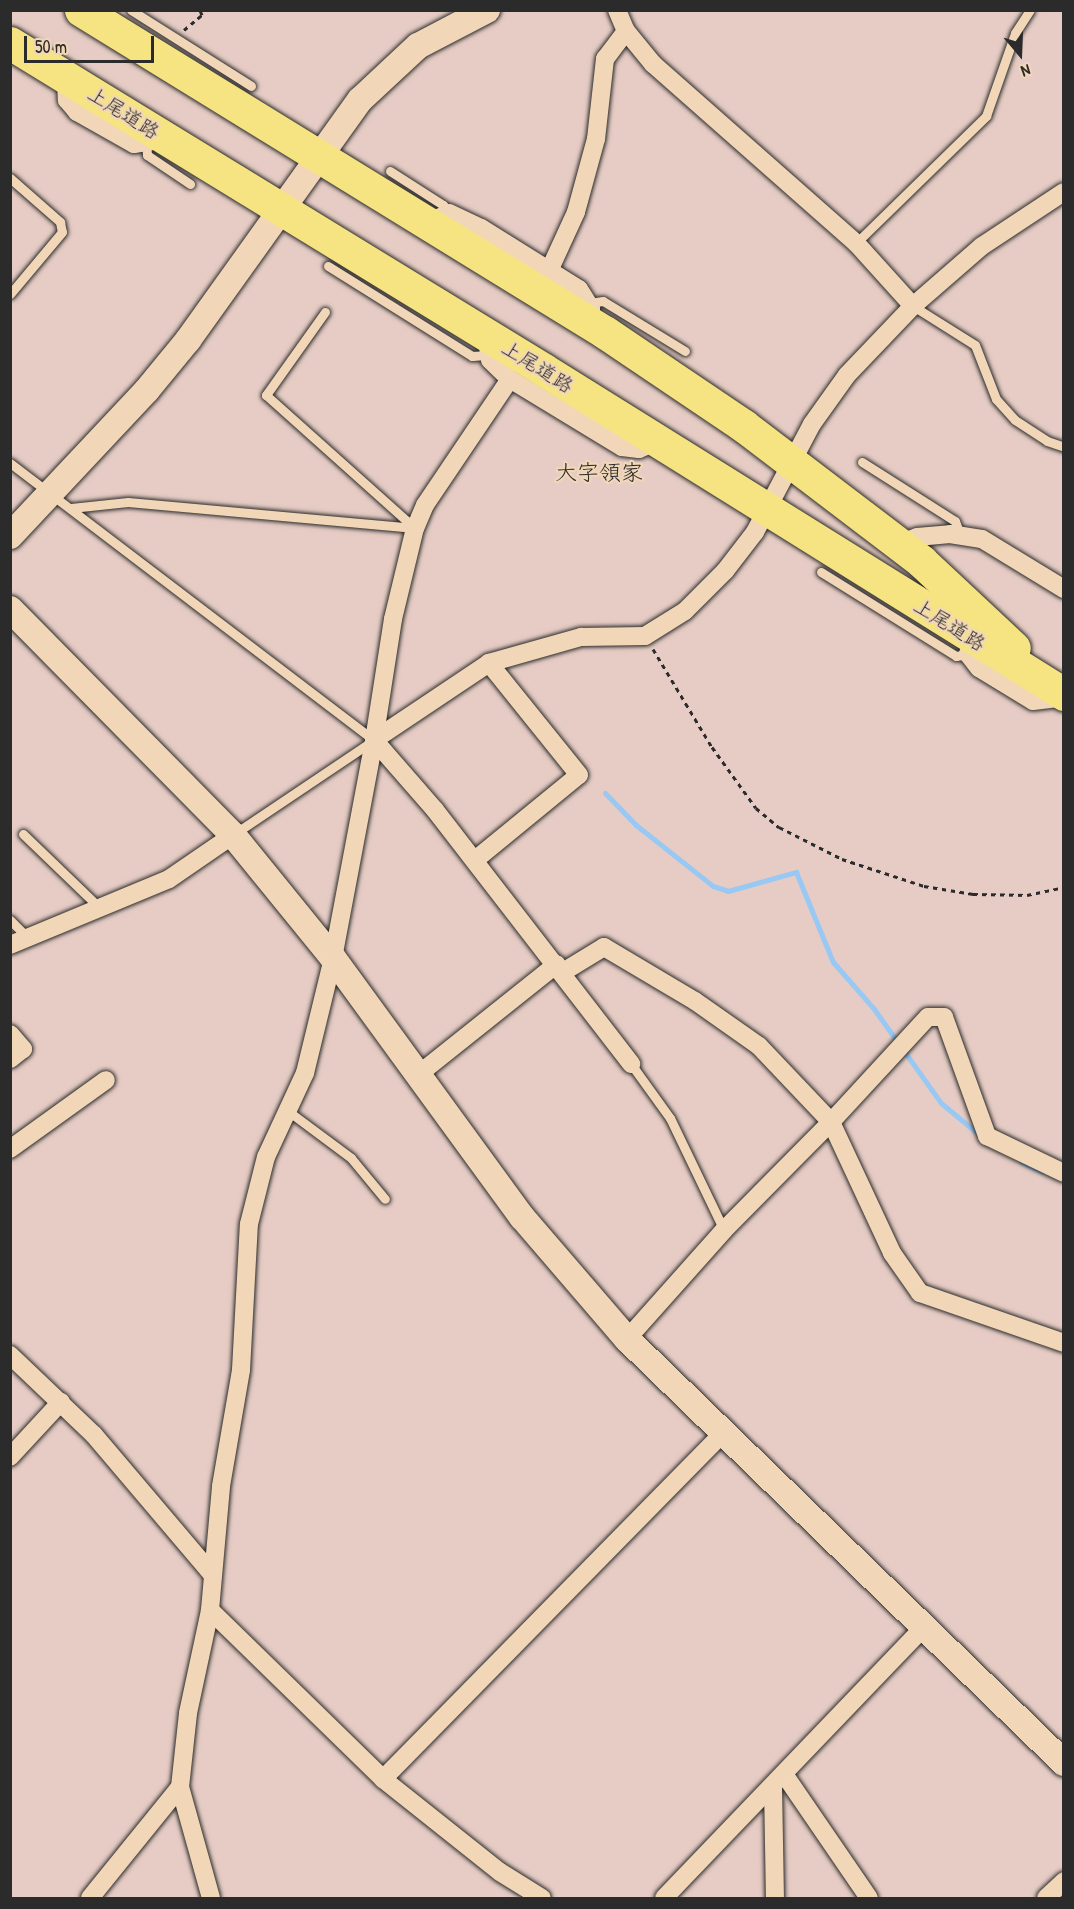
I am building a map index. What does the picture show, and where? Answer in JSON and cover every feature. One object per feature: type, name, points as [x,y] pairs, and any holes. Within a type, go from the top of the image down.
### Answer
[{"type":"highway","name":"上尾道路","points":[[107,15],[318,156],[438,218],[590,313],[793,460],[899,544],[1064,695]]},
{"type":"highway","name":"上尾道路","points":[[10,43],[154,139],[281,209],[487,344],[658,441],[768,508],[970,647],[1064,695]]},
{"type":"street","points":[[10,536],[161,374],[360,100],[389,69],[418,46],[487,10]]},
{"type":"street","points":[[617,10],[626,31],[653,64],[856,243],[913,306]]},
{"type":"street","points":[[549,271],[576,212],[596,139],[605,59],[626,31]]},
{"type":"street","points":[[10,55],[53,86],[64,80]]},
{"type":"street","points":[[374,740],[489,663],[581,637],[645,636],[685,611],[725,571],[768,508],[793,460],[847,375],[913,306],[982,246],[1064,192]]},
{"type":"street","points":[[438,218],[481,228],[579,289],[590,313]]},
{"type":"street","points":[[487,344],[496,369],[622,447],[639,449],[658,441]]},
{"type":"street","points":[[212,1899],[180,1787],[188,1713],[210,1610],[221,1486],[241,1370],[249,1224],[266,1157],[305,1073],[333,958],[374,740],[393,619],[415,528],[425,505],[510,379]]},
{"type":"street","points":[[899,544],[917,537],[960,535],[982,539],[1064,589]]},
{"type":"street","points":[[10,609],[233,834],[333,958],[522,1217],[627,1339],[926,1625],[1064,1763]]},
{"type":"street","points":[[475,860],[579,775],[489,663]]},
{"type":"street","points":[[374,740],[475,860],[560,968],[631,1064]]},
{"type":"street","points":[[10,945],[102,909],[169,879],[233,834]]},
{"type":"street","points":[[419,1074],[560,968],[604,947],[695,1001],[759,1047],[831,1122],[892,1253],[920,1293],[1064,1343]]},
{"type":"street","points":[[627,1339],[724,1230],[831,1122],[928,1017],[944,1017],[987,1136],[1064,1173]]},
{"type":"street","points":[[10,1035],[23,1049],[10,1059]]},
{"type":"street","points":[[10,1149],[106,1080]]},
{"type":"street","points":[[10,1355],[62,1402],[212,1574]]},
{"type":"street","points":[[10,1457],[62,1402]]},
{"type":"street","points":[[383,1779],[724,1432]]},
{"type":"street","points":[[210,1610],[383,1779],[500,1872],[542,1899]]},
{"type":"street","points":[[664,1898],[926,1625]]},
{"type":"street","points":[[775,1899],[779,1780]]},
{"type":"street","points":[[779,1780],[869,1899]]},
{"type":"street","points":[[90,1899],[180,1787]]},
{"type":"street","points":[[1046,1899],[1064,1881]]},
{"type":"lane","points":[[856,243],[987,116],[1015,33],[1030,10]]},
{"type":"lane","points":[[107,15],[176,37],[251,86]]},
{"type":"lane","points":[[154,139],[147,155],[190,184]]},
{"type":"lane","points":[[390,171],[443,205],[438,218]]},
{"type":"lane","points":[[10,178],[60,222],[62,232],[10,294]]},
{"type":"lane","points":[[328,266],[472,356],[487,344]]},
{"type":"lane","points":[[590,313],[603,301],[685,351]]},
{"type":"lane","points":[[913,306],[975,345],[996,399],[1015,420],[1047,441],[1064,447]]},
{"type":"lane","points":[[325,312],[266,395],[415,528]]},
{"type":"lane","points":[[862,462],[955,521],[960,535]]},
{"type":"lane","points":[[10,464],[374,740],[233,834]]},
{"type":"lane","points":[[71,508],[129,502],[415,528]]},
{"type":"lane","points":[[820,572],[956,656],[970,647]]},
{"type":"lane","points":[[23,834],[102,909]]},
{"type":"lane","points":[[10,920],[28,938]]},
{"type":"lane","points":[[631,1064],[670,1118],[724,1230]]},
{"type":"lane","points":[[288,1111],[351,1158],[385,1198]]},
{"type":"path","points":[[176,37],[202,15],[200,10]]},
{"type":"path","points":[[645,636],[712,747],[756,808],[779,827],[842,859],[924,886],[973,894],[1027,895],[1064,887]]},
{"type":"waterway","points":[[605,793],[636,825],[713,886],[728,891],[796,872],[833,962],[874,1009],[941,1103],[982,1137]]},
{"type":"waterway","points":[[1021,1162],[1042,1172]]},
{"type":"district","name":"大字領家","points":[[599,473]]}]
